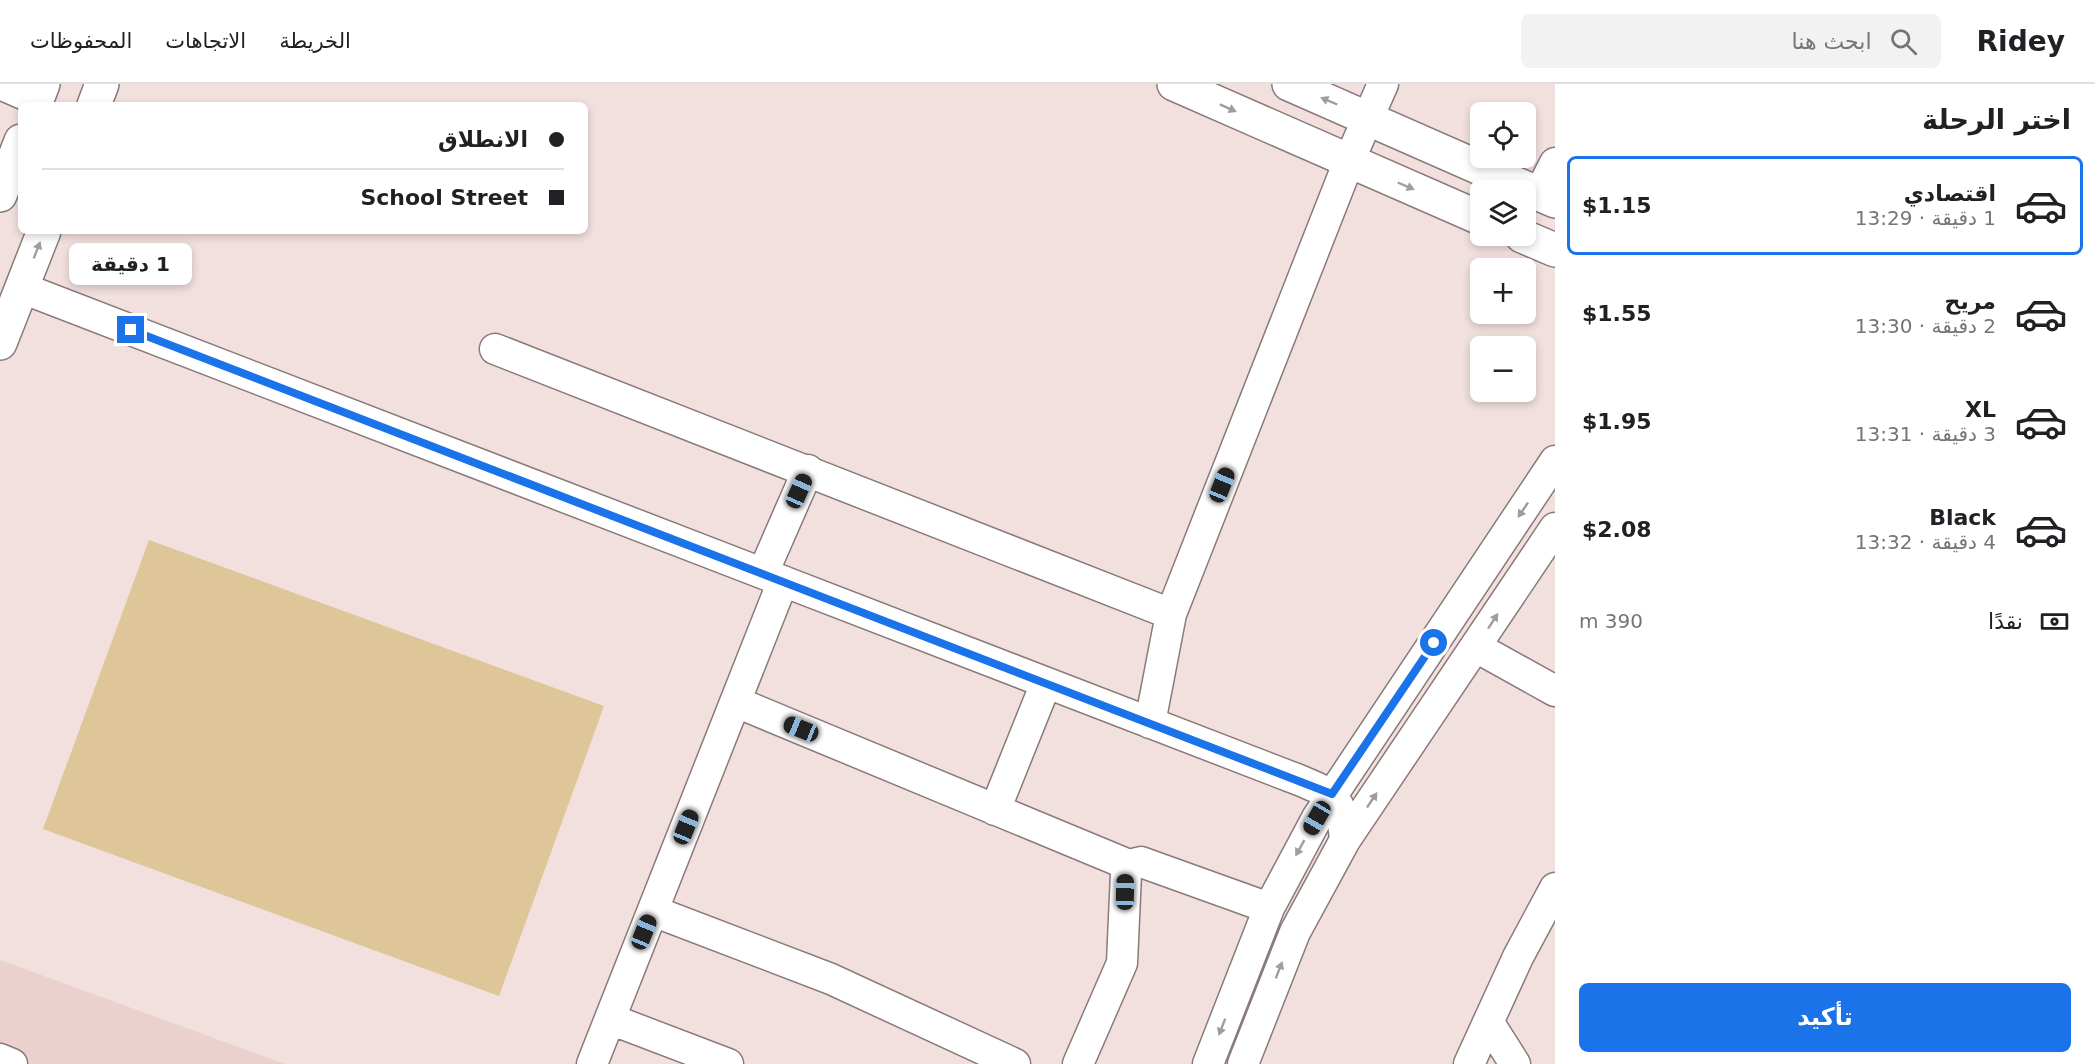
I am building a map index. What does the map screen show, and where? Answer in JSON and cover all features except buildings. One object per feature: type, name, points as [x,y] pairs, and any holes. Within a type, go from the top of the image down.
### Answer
[{"type":"main road","points":[[95,102],[102,84]]},
{"type":"main road","points":[[1174,84],[1470,214]]},
{"type":"main road","points":[[1289,84],[1550,197]]},
{"type":"main road","points":[[0,195],[18,149]]},
{"type":"main road","points":[[0,343],[43,234]]},
{"type":"main road","points":[[1536,242],[1555,250]]},
{"type":"street","points":[[0,84],[38,96]]},
{"type":"street","points":[[1150,723],[1171,614],[1349,161],[1383,84]]},
{"type":"street","points":[[1550,197],[1555,163]]},
{"type":"street","points":[[22,288],[1332,794],[1340,808],[1345,840]]},
{"type":"street","points":[[495,349],[1171,614]]},
{"type":"street","points":[[1208,1064],[1269,908],[1332,794],[1555,461]]},
{"type":"street","points":[[592,1064],[736,702],[808,470]]},
{"type":"street","points":[[1243,1064],[1295,932],[1345,840],[1555,528]]},
{"type":"street","points":[[1476,647],[1555,691]]},
{"type":"street","points":[[995,810],[1046,683]]},
{"type":"street","points":[[736,702],[1129,865],[1141,862],[1269,908]]},
{"type":"street","points":[[1078,1064],[1122,963],[1126,873],[1129,865]]},
{"type":"street","points":[[1469,1064],[1518,957],[1555,888]]},
{"type":"street","points":[[653,911],[831,979],[1015,1064]]},
{"type":"street","points":[[610,1019],[728,1064]]},
{"type":"street","points":[[1489,1023],[1515,1064]]},
{"type":"street","points":[[0,1059],[12,1064]]},
{"type":"shaded area","points":[[149,540],[604,706],[499,996],[43,829]]},
{"type":"shaded area","points":[[0,960],[285,1064],[0,1064]]},
{"type":"route","points":[[131,330],[1332,794],[1434,643]]}]
